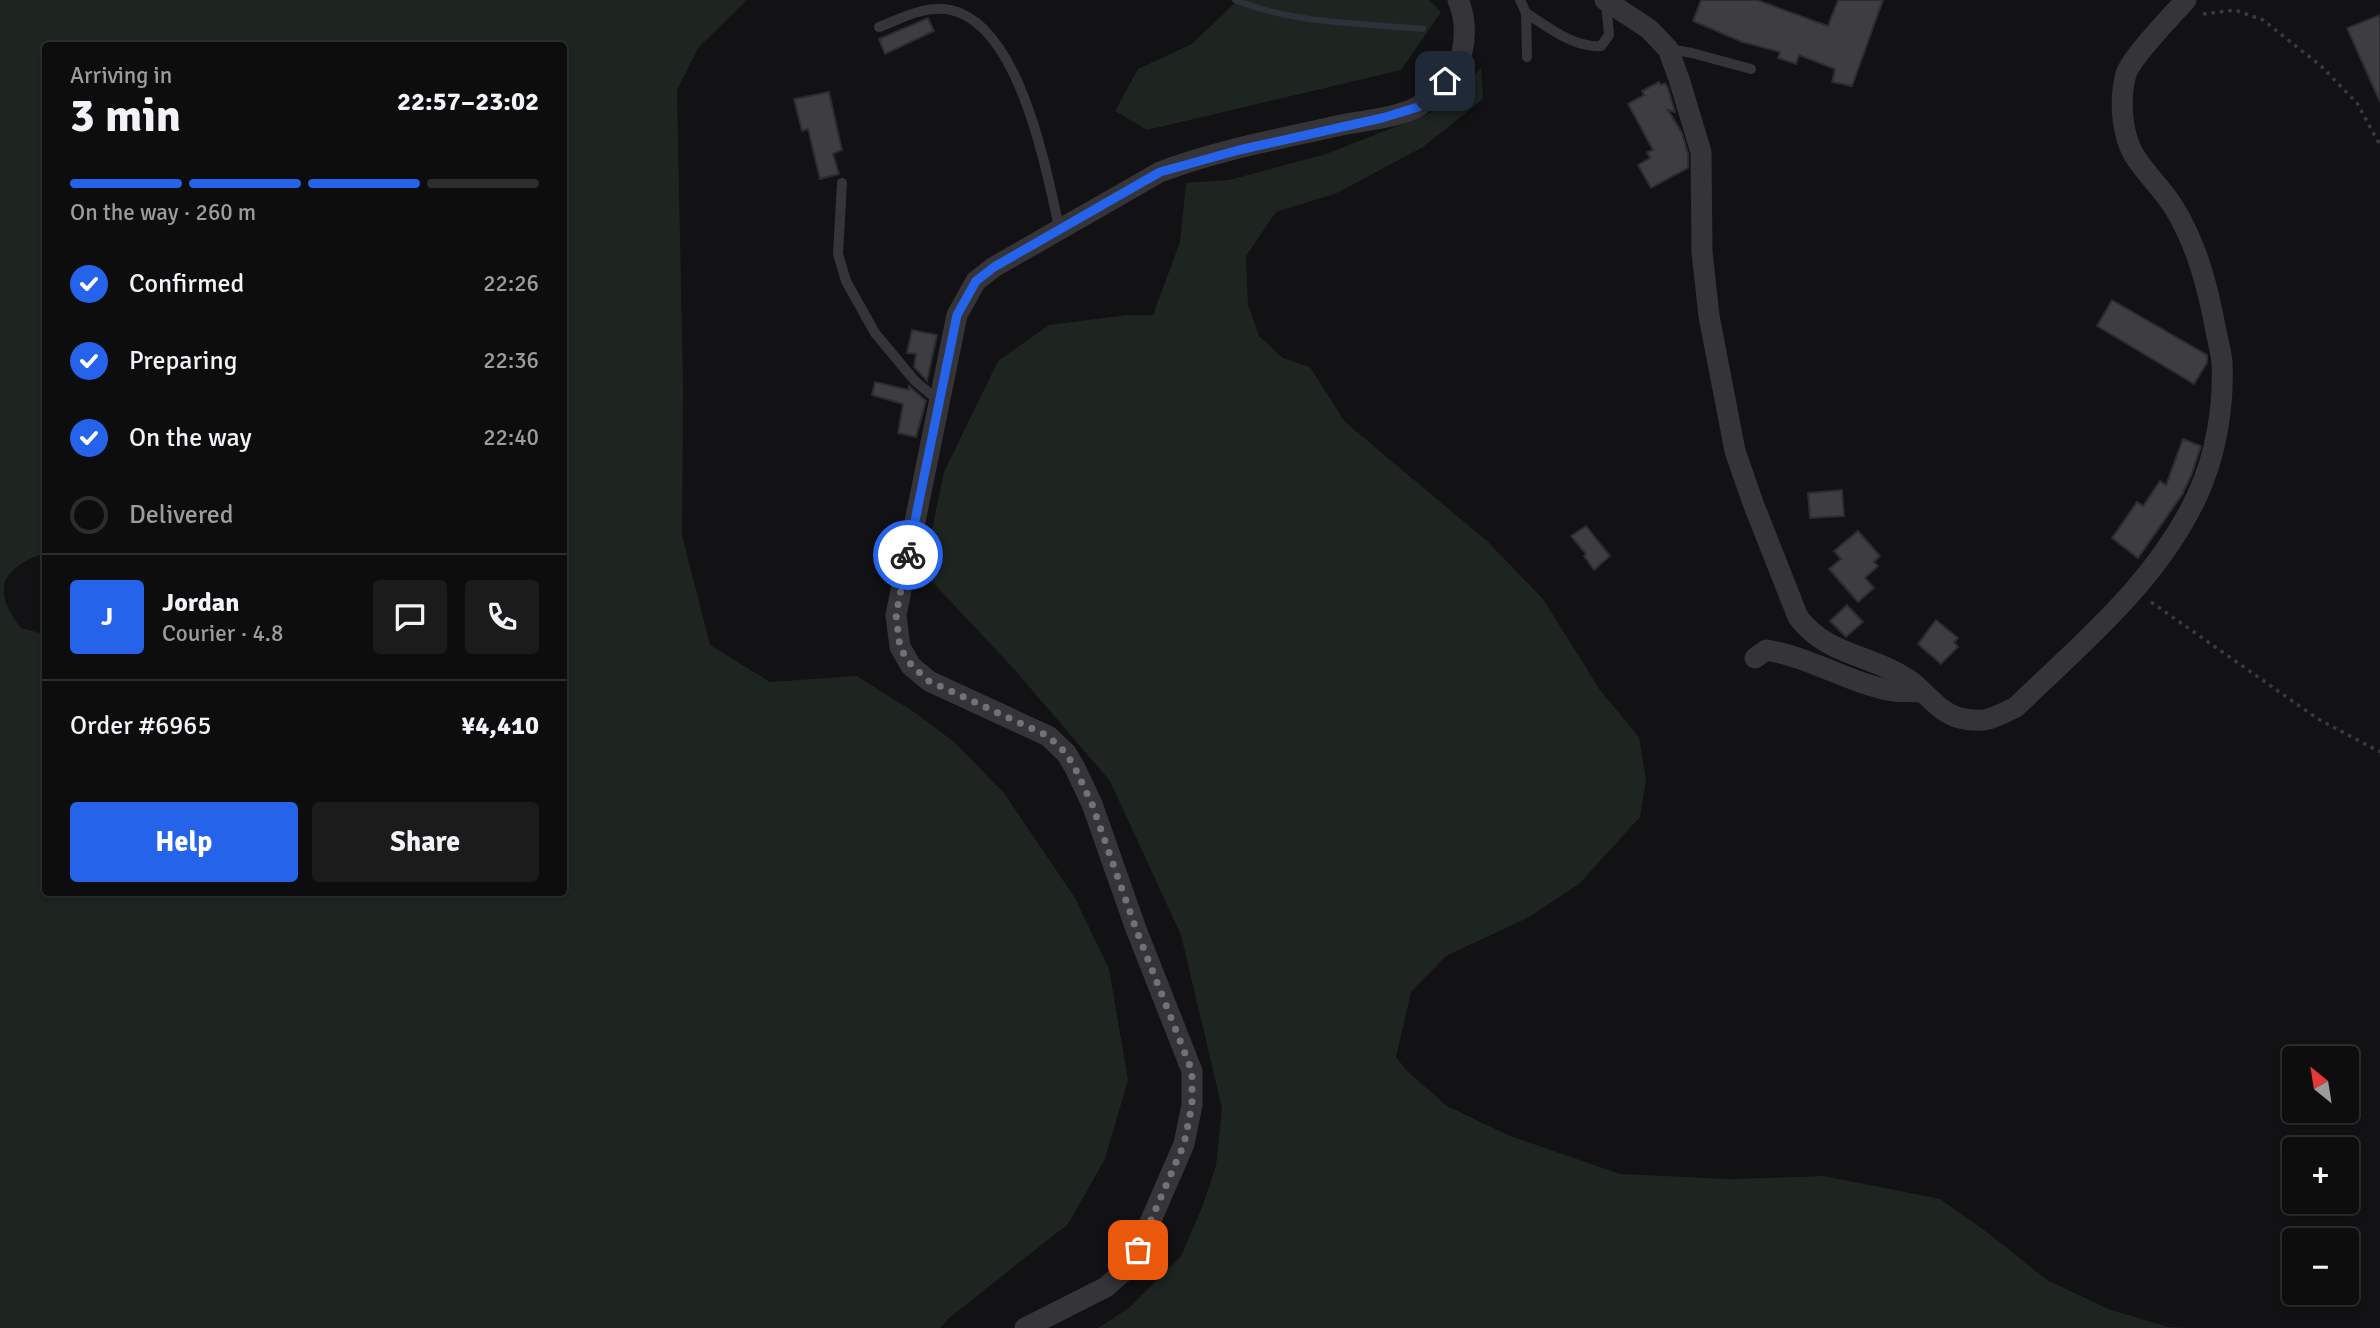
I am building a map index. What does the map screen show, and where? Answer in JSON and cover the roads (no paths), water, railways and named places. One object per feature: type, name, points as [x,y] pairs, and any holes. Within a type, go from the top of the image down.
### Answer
[{"type":"street","points":[[1025,1328],[1105,1287],[1123,1272],[1138,1250],[1184,1144],[1192,1105],[1192,1071],[1136,929],[1092,804],[1066,753],[1048,736],[929,681],[912,666],[900,648],[896,615],[957,315],[976,281],[994,267],[1059,227],[1160,172],[1178,165],[1382,118],[1418,107],[1445,81],[1462,54],[1464,13],[1458,0]]},
{"type":"street","points":[[1605,0],[1649,29],[1668,49],[1701,152],[1702,251],[1709,316],[1735,451],[1798,617],[1809,631],[1830,646],[1899,674],[1912,681],[1920,692],[1955,717],[1974,721],[1992,719],[2016,707],[2135,590],[2157,563],[2198,496],[2211,459],[2221,404],[2222,360],[2210,297],[2188,235],[2173,206],[2130,148],[2122,108],[2127,72],[2193,7]]},
{"type":"street","points":[[1755,658],[1766,650],[1788,653],[1847,677],[1893,691],[1920,692]]},
{"type":"lane","points":[[1520,0],[1526,12],[1527,57]]},
{"type":"lane","points":[[1526,12],[1556,32],[1588,47],[1601,46],[1609,35],[1605,0]]},
{"type":"lane","points":[[879,27],[923,11],[950,9],[974,20],[999,47],[1026,98],[1059,227]]},
{"type":"lane","points":[[1668,49],[1751,69]]},
{"type":"lane","points":[[842,183],[838,254],[846,281],[875,333],[915,381],[939,401]]},
{"type":"waterway","points":[[1235,0],[1257,8],[1304,18],[1423,29]]}]
